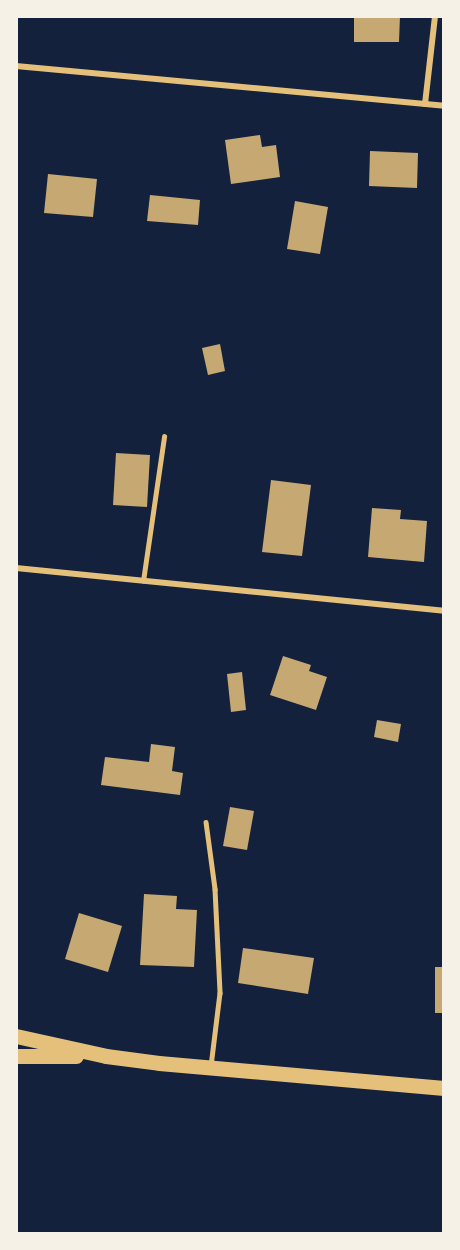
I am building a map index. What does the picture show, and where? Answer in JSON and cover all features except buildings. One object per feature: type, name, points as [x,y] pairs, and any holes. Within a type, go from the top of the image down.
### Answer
[{"type":"main road","points":[[16,1036],[106,1056],[211,1069],[444,1088]]},
{"type":"main road","points":[[16,1056],[106,1056]]},
{"type":"street","points":[[425,104],[435,16]]},
{"type":"street","points":[[16,66],[444,106]]},
{"type":"street","points":[[16,568],[444,611]]},
{"type":"lane","points":[[143,581],[164,437]]},
{"type":"lane","points":[[206,822],[215,889],[220,993],[211,1069]]}]
